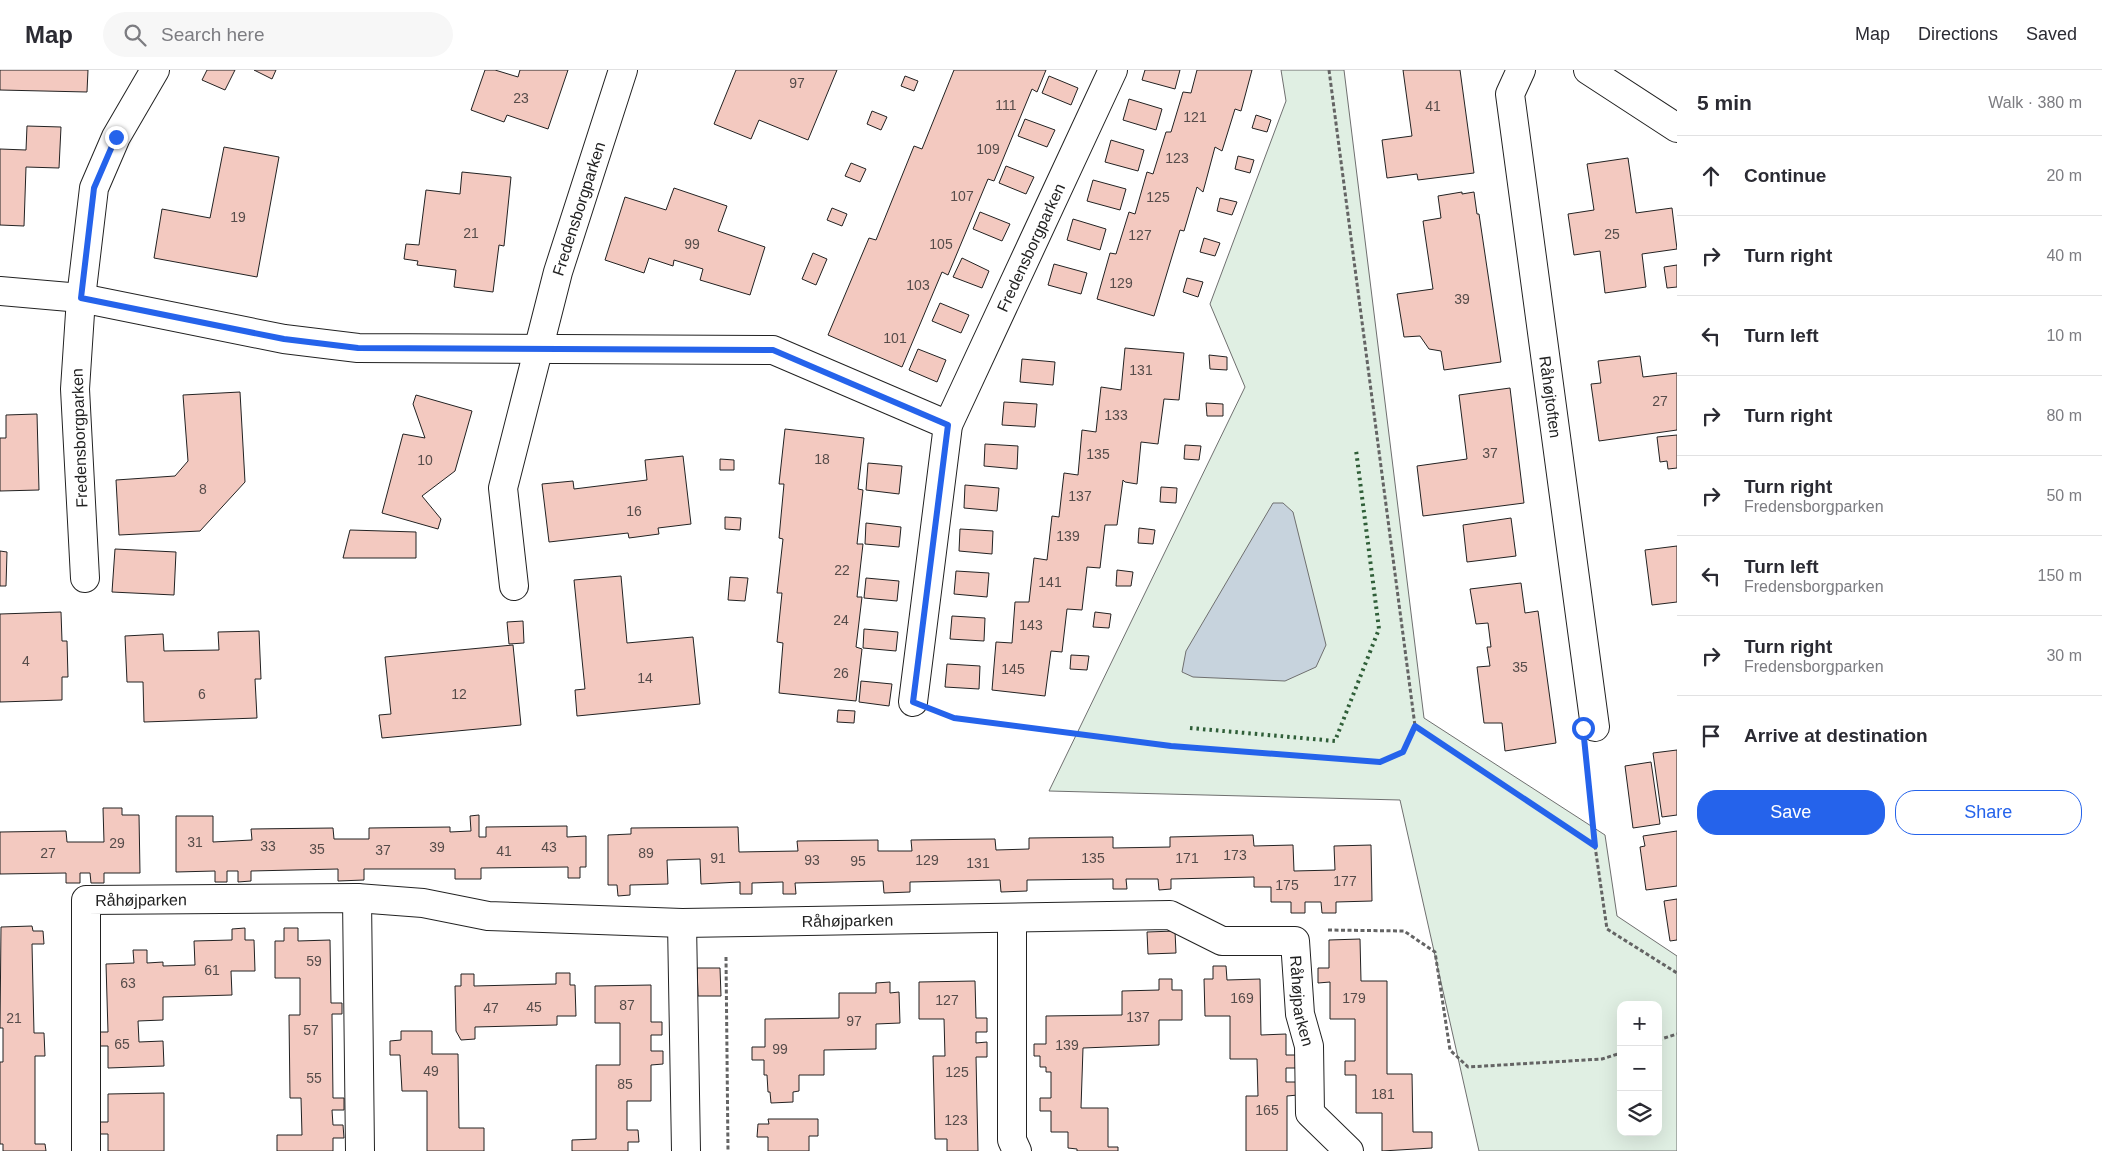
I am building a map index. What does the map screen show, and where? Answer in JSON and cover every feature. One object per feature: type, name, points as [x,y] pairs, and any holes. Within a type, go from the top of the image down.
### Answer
[{"type":"street","name":"Fredensborgparken","points":[[85,578],[75,389],[81,298],[94,188],[116,137],[156,70]]},
{"type":"street","name":"Fredensborgparken","points":[[514,586],[503,488],[558,272],[623,70]]},
{"type":"street","name":"Fredensborgparken","points":[[913,702],[948,425],[1114,70]]},
{"type":"street","name":"Råhøjtoften","points":[[1521,70],[1510,94],[1595,727]]},
{"type":"street","points":[[1588,70],[1677,128]]},
{"type":"street","points":[[0,291],[81,298],[284,339],[358,348],[773,350],[948,425]]},
{"type":"street","points":[[357,898],[360,1151]]},
{"type":"street","name":"Råhøjparken","points":[[86,1151],[86,900],[357,898],[424,903],[488,916],[682,922],[1170,915],[1222,941],[1294,941],[1300,1014],[1309,1046],[1310,1114],[1349,1151]]},
{"type":"street","points":[[1012,918],[1012,1140],[1017,1151]]},
{"type":"street","points":[[682,922],[686,1151]]},
{"type":"path","points":[[913,702],[954,718],[1171,746],[1380,762],[1403,752],[1415,726],[1329,70]]},
{"type":"path","points":[[1415,726],[1595,846]]},
{"type":"path","points":[[1595,727],[1583,728],[1595,846],[1607,929],[1677,973]]},
{"type":"path","points":[[726,922],[728,1151]]},
{"type":"path","points":[[1294,941],[1314,930],[1404,931],[1435,952],[1450,1050],[1468,1067],[1602,1059],[1617,1054]]},
{"type":"path","points":[[1662,1039],[1677,1034]]},
{"type":"green space","points":[[1281,70],[1344,70],[1424,718],[1605,835],[1617,916],[1677,956],[1677,1151],[1479,1151],[1400,800],[1049,791],[1245,387],[1210,304],[1286,101]]},
{"type":"shaded area","points":[[1273,503],[1283,503],[1293,512],[1326,645],[1316,667],[1285,681],[1193,677],[1182,672],[1186,651]]},
{"type":"building","points":[[0,70],[88,70],[87,92],[0,90]]},
{"type":"building","points":[[207,70],[235,70],[225,90],[202,80]]},
{"type":"building","points":[[254,70],[276,70],[272,79]]},
{"type":"building","points":[[485,70],[495,70],[518,77],[520,70],[568,70],[548,129],[507,115],[504,122],[471,110]]},
{"type":"building","points":[[736,70],[837,70],[808,140],[759,120],[751,139],[714,124]]},
{"type":"building","points":[[954,70],[1046,70],[1037,92],[1032,89],[994,181],[988,179],[948,275],[942,272],[902,367],[828,335],[869,238],[876,240],[914,146],[922,149]]},
{"type":"building","points":[[1145,70],[1180,70],[1175,89],[1142,80]]},
{"type":"building","points":[[1197,70],[1252,70],[1241,111],[1235,109],[1222,151],[1215,147],[1203,192],[1197,187],[1184,231],[1180,230],[1154,316],[1097,299],[1110,253],[1116,254],[1129,212],[1135,214],[1147,172],[1153,174],[1166,132],[1171,132],[1183,92],[1191,93]]},
{"type":"building","points":[[1403,70],[1460,70],[1474,173],[1418,180],[1417,174],[1387,178],[1382,140],[1412,136]]},
{"type":"building","points":[[905,76],[918,81],[914,91],[901,86]]},
{"type":"building","points":[[1049,76],[1078,88],[1071,105],[1042,93]]},
{"type":"building","points":[[1129,99],[1162,109],[1156,130],[1123,120]]},
{"type":"building","points":[[872,111],[887,117],[881,130],[867,124]]},
{"type":"building","points":[[1256,115],[1271,120],[1267,132],[1252,128]]},
{"type":"building","points":[[1025,119],[1055,130],[1047,147],[1018,136]]},
{"type":"building","points":[[27,126],[61,127],[59,168],[26,167],[24,226],[0,225],[0,149],[26,150]]},
{"type":"building","points":[[1111,140],[1144,150],[1138,171],[1105,162]]},
{"type":"building","points":[[224,147],[279,157],[257,277],[154,258],[162,209],[210,218]]},
{"type":"building","points":[[1238,156],[1254,160],[1250,173],[1235,169]]},
{"type":"building","points":[[1628,158],[1636,213],[1672,208],[1677,249],[1642,254],[1646,287],[1605,293],[1600,251],[1574,255],[1568,214],[1594,210],[1587,164]]},
{"type":"building","points":[[851,163],[866,169],[860,182],[845,176]]},
{"type":"building","points":[[1006,166],[1034,177],[1026,194],[999,183]]},
{"type":"building","points":[[462,172],[511,177],[504,246],[499,245],[493,292],[454,287],[456,270],[417,265],[418,261],[404,259],[406,244],[419,245],[426,190],[460,194]]},
{"type":"building","points":[[1093,180],[1126,189],[1120,210],[1087,201]]},
{"type":"building","points":[[674,188],[727,206],[718,231],[765,247],[750,295],[700,280],[703,269],[674,260],[673,266],[649,258],[644,273],[605,260],[625,197],[666,210]]},
{"type":"building","points":[[1462,192],[1462,194],[1474,192],[1501,362],[1444,370],[1441,351],[1429,349],[1420,336],[1404,337],[1397,294],[1433,289],[1423,221],[1441,218],[1438,196]]},
{"type":"building","points":[[1220,198],[1237,202],[1232,215],[1217,211]]},
{"type":"building","points":[[832,208],[847,214],[842,226],[827,220]]},
{"type":"building","points":[[980,212],[1010,224],[1002,241],[973,229]]},
{"type":"building","points":[[1073,219],[1106,229],[1100,250],[1067,240]]},
{"type":"building","points":[[1204,238],[1220,243],[1215,256],[1200,252]]},
{"type":"building","points":[[813,253],[827,259],[816,285],[802,279]]},
{"type":"building","points":[[962,258],[989,271],[982,288],[953,277]]},
{"type":"building","points":[[1054,264],[1087,273],[1081,294],[1048,285]]},
{"type":"building","points":[[1677,265],[1677,287],[1667,288],[1664,267]]},
{"type":"building","points":[[1187,278],[1203,282],[1198,297],[1183,292]]},
{"type":"building","points":[[940,303],[969,315],[961,333],[932,321]]},
{"type":"building","points":[[1125,348],[1184,353],[1179,400],[1164,399],[1158,444],[1141,442],[1137,484],[1123,480],[1117,525],[1105,525],[1100,568],[1087,567],[1082,610],[1067,609],[1062,652],[1051,651],[1045,696],[992,690],[996,642],[1012,643],[1015,602],[1029,602],[1034,558],[1047,560],[1052,516],[1059,517],[1064,473],[1078,475],[1082,430],[1096,432],[1101,387],[1121,390]]},
{"type":"building","points":[[918,349],[946,360],[937,382],[909,370]]},
{"type":"building","points":[[1209,355],[1227,357],[1227,370],[1210,369]]},
{"type":"building","points":[[1640,356],[1643,377],[1677,373],[1677,430],[1599,441],[1591,384],[1601,383],[1598,361]]},
{"type":"building","points":[[1022,359],[1055,362],[1053,385],[1020,382]]},
{"type":"building","points":[[1510,388],[1524,503],[1423,516],[1417,466],[1467,459],[1459,395]]},
{"type":"building","points":[[240,392],[245,482],[200,531],[119,535],[116,480],[175,476],[188,461],[183,395]]},
{"type":"building","points":[[416,395],[472,411],[455,471],[422,496],[441,519],[438,529],[382,513],[403,434],[425,438],[413,404]]},
{"type":"building","points":[[1004,402],[1037,404],[1035,427],[1002,425]]},
{"type":"building","points":[[1206,403],[1223,404],[1223,416],[1207,416]]},
{"type":"building","points":[[37,414],[39,490],[0,491],[0,438],[6,438],[6,415]]},
{"type":"building","points":[[785,429],[864,438],[858,489],[863,490],[857,544],[863,544],[857,597],[862,597],[856,647],[862,649],[856,701],[779,693],[783,643],[777,642],[782,593],[777,593],[783,539],[779,538],[784,484],[779,484]]},
{"type":"building","points":[[1677,435],[1677,468],[1668,469],[1667,461],[1660,462],[1657,437]]},
{"type":"building","points":[[985,444],[1018,446],[1017,469],[984,466]]},
{"type":"building","points":[[1185,445],[1201,446],[1199,460],[1184,459]]},
{"type":"building","points":[[683,456],[691,524],[658,528],[659,534],[629,538],[628,533],[549,542],[542,484],[573,481],[574,489],[647,480],[645,460]]},
{"type":"building","points":[[720,459],[734,460],[734,470],[720,470]]},
{"type":"building","points":[[868,463],[902,466],[899,494],[866,490]]},
{"type":"building","points":[[965,485],[999,488],[997,511],[964,508]]},
{"type":"building","points":[[1161,487],[1177,488],[1176,503],[1160,502]]},
{"type":"building","points":[[725,517],[741,518],[740,530],[725,529]]},
{"type":"building","points":[[1511,518],[1516,556],[1467,562],[1463,525]]},
{"type":"building","points":[[866,523],[901,527],[899,547],[865,544]]},
{"type":"building","points":[[1139,528],[1155,530],[1153,544],[1138,543]]},
{"type":"building","points":[[960,529],[993,531],[992,554],[959,551]]},
{"type":"building","points":[[350,530],[416,532],[416,558],[343,558]]},
{"type":"building","points":[[1677,546],[1677,602],[1652,605],[1645,550]]},
{"type":"building","points":[[115,549],[176,552],[174,595],[112,592]]},
{"type":"building","points":[[0,551],[7,552],[6,586],[0,586]]},
{"type":"building","points":[[1117,570],[1133,572],[1131,586],[1116,586]]},
{"type":"building","points":[[956,571],[989,573],[987,597],[954,594]]},
{"type":"building","points":[[621,576],[627,643],[693,637],[700,704],[577,716],[575,690],[585,689],[574,580]]},
{"type":"building","points":[[730,577],[748,578],[745,601],[728,600]]},
{"type":"building","points":[[866,578],[899,581],[897,601],[864,598]]},
{"type":"building","points":[[1521,583],[1525,613],[1538,611],[1556,743],[1505,751],[1502,723],[1484,723],[1477,667],[1490,666],[1487,647],[1491,647],[1488,623],[1476,624],[1470,589]]},
{"type":"building","points":[[61,612],[62,641],[67,641],[68,677],[62,677],[62,700],[0,702],[0,614]]},
{"type":"building","points":[[1095,612],[1111,614],[1109,628],[1093,627]]},
{"type":"building","points":[[952,616],[985,618],[984,641],[950,639]]},
{"type":"building","points":[[523,621],[524,643],[509,644],[507,622]]},
{"type":"building","points":[[864,629],[898,632],[896,651],[863,648]]},
{"type":"building","points":[[259,631],[261,679],[255,679],[257,718],[144,722],[143,682],[127,682],[125,636],[163,634],[164,651],[219,650],[218,632]]},
{"type":"building","points":[[513,645],[521,725],[382,738],[379,715],[391,714],[385,657]]},
{"type":"building","points":[[1071,655],[1089,656],[1087,670],[1070,669]]},
{"type":"building","points":[[947,664],[980,666],[979,689],[945,687]]},
{"type":"building","points":[[861,681],[892,684],[889,706],[859,702]]},
{"type":"building","points":[[838,710],[855,711],[854,723],[837,722]]},
{"type":"building","points":[[1677,750],[1677,815],[1662,817],[1653,753]]},
{"type":"building","points":[[1651,762],[1660,824],[1633,828],[1625,766]]},
{"type":"building","points":[[103,808],[122,808],[122,815],[139,815],[140,873],[104,873],[104,883],[91,883],[90,873],[80,873],[80,883],[66,883],[66,873],[0,874],[0,832],[66,831],[67,842],[104,842]]},
{"type":"building","points":[[479,815],[479,837],[486,837],[486,827],[567,826],[567,837],[586,836],[586,867],[580,867],[580,878],[568,878],[568,867],[481,868],[481,879],[455,879],[455,869],[364,869],[364,880],[338,881],[338,869],[251,871],[251,881],[238,882],[238,871],[227,871],[227,882],[215,882],[215,871],[176,872],[176,816],[213,816],[213,842],[252,840],[251,829],[333,828],[334,839],[369,839],[369,828],[450,827],[450,832],[471,831],[470,816]]},
{"type":"building","points":[[738,827],[739,852],[798,851],[797,841],[878,840],[878,851],[912,851],[911,840],[995,839],[996,850],[1029,849],[1029,838],[1113,837],[1113,848],[1170,847],[1170,837],[1253,835],[1254,846],[1293,845],[1294,871],[1335,870],[1334,846],[1371,845],[1372,901],[1336,902],[1336,913],[1322,913],[1321,902],[1305,902],[1305,913],[1291,913],[1291,902],[1271,902],[1271,887],[1254,887],[1254,877],[1171,879],[1171,889],[1159,890],[1158,879],[1126,879],[1127,889],[1113,889],[1113,879],[1027,880],[1027,891],[1001,892],[1000,880],[910,882],[910,892],[884,893],[883,881],[795,883],[796,894],[783,894],[783,882],[752,883],[752,894],[740,894],[740,882],[701,884],[700,859],[667,860],[668,884],[630,885],[630,895],[618,896],[617,885],[608,885],[608,835],[631,834],[631,828]]},
{"type":"building","points":[[1677,831],[1677,886],[1646,890],[1640,847],[1645,846],[1643,836]]},
{"type":"building","points":[[1677,899],[1677,940],[1670,941],[1664,901]]},
{"type":"building","points":[[32,926],[33,931],[43,931],[44,944],[32,944],[34,1033],[44,1033],[45,1056],[35,1056],[35,1144],[45,1144],[46,1151],[3,1151],[3,1144],[0,1144],[0,1062],[3,1062],[3,1028],[0,1028],[1,927]]},
{"type":"building","points":[[245,928],[245,940],[254,940],[255,971],[231,971],[232,995],[163,997],[163,1020],[138,1021],[139,1042],[163,1041],[164,1066],[108,1068],[108,1046],[96,1046],[95,1032],[108,1032],[106,964],[134,963],[133,950],[147,950],[147,963],[163,962],[163,966],[195,965],[194,941],[232,940],[232,929]]},
{"type":"building","points":[[284,928],[298,928],[298,941],[330,940],[331,1003],[342,1003],[342,1014],[332,1014],[333,1098],[344,1098],[344,1110],[332,1110],[333,1125],[343,1125],[344,1138],[333,1138],[333,1151],[277,1151],[277,1135],[302,1135],[301,1098],[290,1098],[289,1015],[300,1015],[300,978],[275,978],[275,941],[284,941]]},
{"type":"building","points":[[1175,931],[1176,953],[1148,954],[1147,932]]},
{"type":"building","points":[[1360,939],[1361,981],[1387,981],[1387,1074],[1412,1074],[1413,1132],[1432,1132],[1432,1148],[1382,1151],[1382,1113],[1356,1113],[1356,1075],[1345,1075],[1345,1061],[1355,1061],[1355,1019],[1330,1019],[1330,982],[1318,983],[1318,968],[1329,968],[1329,940]]},
{"type":"building","points":[[1213,966],[1226,966],[1227,980],[1260,979],[1261,1035],[1286,1034],[1286,1055],[1298,1055],[1297,1068],[1286,1068],[1286,1082],[1298,1082],[1298,1095],[1287,1096],[1287,1151],[1246,1151],[1246,1096],[1258,1096],[1257,1059],[1230,1059],[1230,1016],[1205,1016],[1204,979],[1213,979]]},
{"type":"building","points":[[697,968],[720,968],[721,996],[698,996]]},
{"type":"building","points":[[556,973],[570,973],[570,985],[575,985],[576,1016],[557,1016],[557,1025],[475,1027],[475,1039],[461,1040],[456,1031],[455,986],[461,986],[461,974],[474,974],[474,986],[556,984]]},
{"type":"building","points":[[1159,979],[1172,979],[1172,990],[1182,990],[1182,1020],[1159,1020],[1159,1045],[1083,1048],[1081,1108],[1108,1108],[1108,1147],[1118,1147],[1118,1151],[1077,1151],[1077,1149],[1068,1148],[1068,1132],[1051,1132],[1051,1111],[1040,1111],[1040,1098],[1051,1098],[1051,1072],[1046,1072],[1046,1067],[1040,1067],[1040,1056],[1034,1056],[1034,1044],[1046,1044],[1046,1016],[1122,1015],[1122,991],[1159,990]]},
{"type":"building","points":[[975,981],[976,1018],[987,1018],[987,1032],[976,1032],[976,1043],[987,1042],[987,1057],[976,1057],[978,1151],[947,1151],[947,1139],[935,1139],[933,1056],[945,1056],[944,1019],[919,1019],[919,982]]},
{"type":"building","points":[[890,982],[890,993],[899,992],[900,1023],[876,1024],[876,1049],[824,1050],[824,1075],[799,1075],[799,1091],[793,1092],[793,1102],[771,1103],[767,1075],[764,1075],[764,1060],[752,1060],[752,1047],[765,1047],[765,1019],[839,1018],[839,993],[876,993],[876,983]]},
{"type":"building","points":[[651,985],[651,1022],[662,1022],[662,1035],[651,1035],[651,1051],[663,1051],[663,1064],[651,1065],[651,1101],[627,1101],[627,1130],[638,1130],[639,1142],[628,1142],[628,1151],[572,1151],[572,1140],[596,1139],[596,1065],[620,1065],[620,1023],[595,1023],[595,986]]},
{"type":"building","points":[[401,1031],[432,1031],[432,1054],[458,1054],[459,1128],[484,1128],[484,1151],[427,1151],[427,1091],[402,1091],[400,1055],[390,1055],[390,1041],[401,1040]]},
{"type":"building","points":[[164,1093],[164,1151],[108,1151],[108,1134],[97,1134],[97,1122],[108,1122],[108,1094]]},
{"type":"building","points":[[768,1119],[818,1119],[818,1136],[809,1136],[809,1151],[768,1151],[768,1137],[757,1137],[758,1124],[769,1124]]},
{"type":"hedge","points":[[1190,728],[1335,741],[1379,629],[1356,450]]},
{"type":"route","points":[[116,137],[94,188],[81,298],[284,339],[358,348],[773,350],[948,425],[913,702],[954,718],[1171,746],[1380,762],[1403,752],[1415,726],[1595,846],[1583,728]]}]
